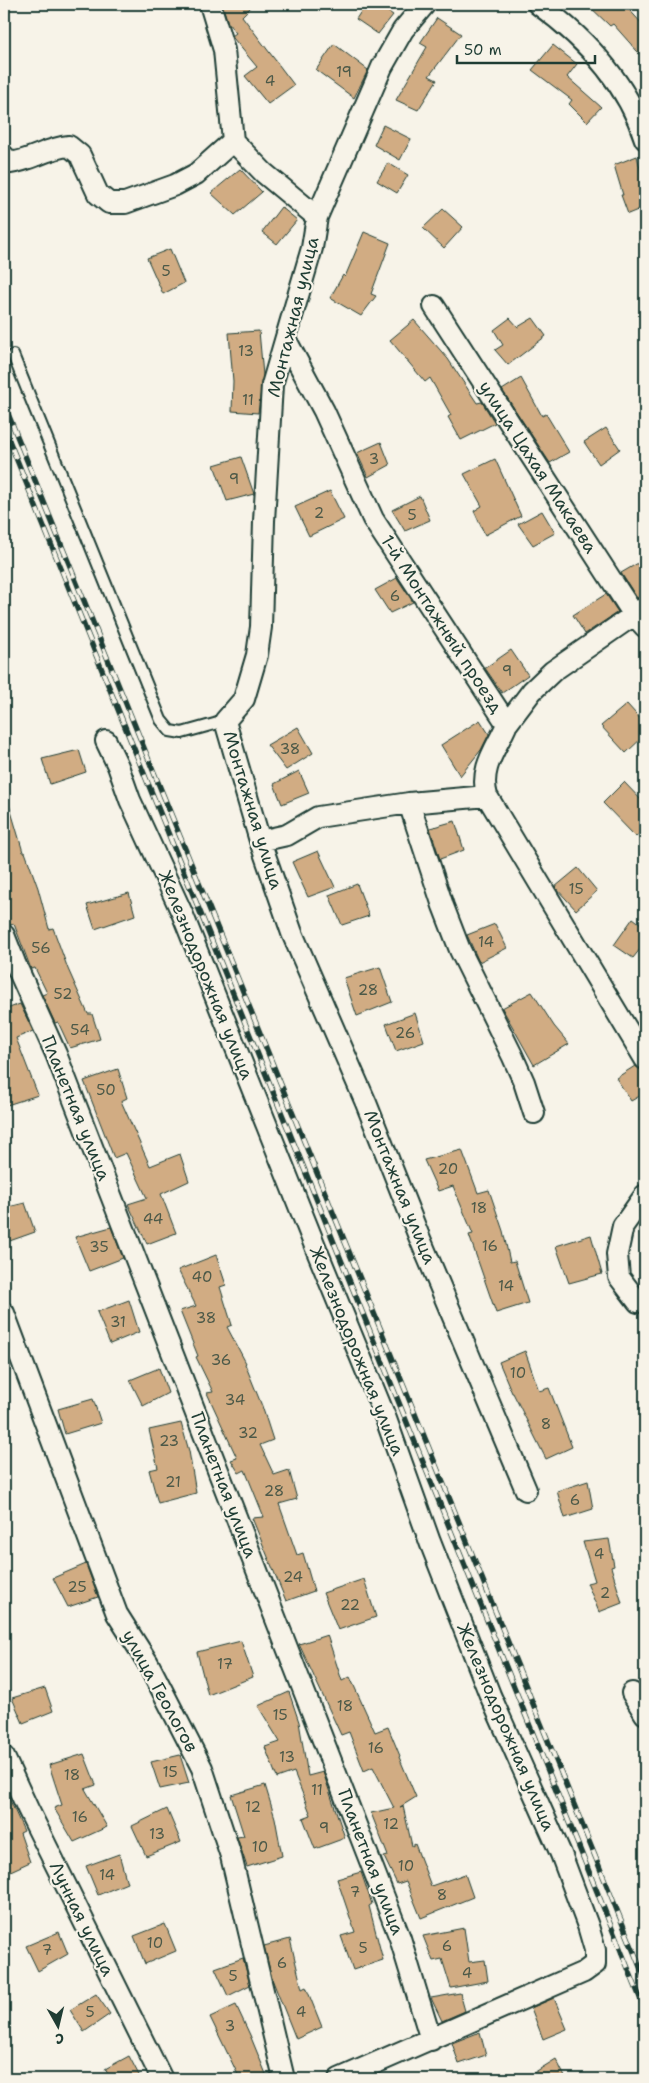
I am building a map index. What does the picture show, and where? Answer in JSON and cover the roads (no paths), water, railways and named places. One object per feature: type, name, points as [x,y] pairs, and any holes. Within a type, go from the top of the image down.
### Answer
[{"type":"street","points":[[210,4],[224,50],[233,141],[264,173],[317,217]]},
{"type":"street","name":"Монтажная улица","points":[[425,4],[403,30],[382,67],[317,217],[312,248],[272,385],[264,521],[261,627],[258,646],[251,680],[244,699],[225,720],[260,841],[292,933],[366,1103],[418,1234],[526,1490]]},
{"type":"street","points":[[538,4],[589,46],[622,87],[645,139]]},
{"type":"street","points":[[4,156],[10,162],[26,161],[54,147],[69,146],[80,155],[98,194],[109,203],[125,203],[175,185],[196,174],[233,141]]},
{"type":"street","name":"улица Цахая Макаева","points":[[434,306],[642,616]]},
{"type":"street","name":"1-й Монтажный проезд","points":[[286,340],[324,412],[373,520],[507,724],[486,770],[483,783],[487,796],[645,1059]]},
{"type":"street","points":[[507,724],[532,691],[553,671],[642,616]]},
{"type":"street","name":"Железнодорожная улица","points":[[106,741],[118,766],[130,800],[182,913],[386,1419],[430,1542],[490,1695],[561,1854],[595,1950],[595,1964],[584,1972],[431,2040]]},
{"type":"street","points":[[260,841],[287,835],[318,817],[409,803],[487,796]]},
{"type":"street","points":[[409,803],[443,906],[460,950],[524,1082],[534,1113]]},
{"type":"street","name":"Планетная улица","points":[[4,935],[9,967],[56,1054],[397,1928],[431,2040]]},
{"type":"street","points":[[638,1302],[619,1277],[617,1254],[623,1226],[645,1195]]},
{"type":"street","name":"улица Геологов","points":[[4,1313],[117,1614],[148,1663],[202,1768],[231,1856],[284,2079]]},
{"type":"street","points":[[632,1693],[645,1714]]},
{"type":"street","name":"Лунная улица","points":[[4,1757],[32,1818],[162,2079]]},
{"type":"street","points":[[339,2079],[431,2040]]},
{"type":"lane","points":[[12,355],[161,720],[170,731],[182,733],[225,720]]},
{"type":"railway","points":[[4,404],[645,1979]]},
{"type":"railway","points":[[4,428],[645,2010]]}]
